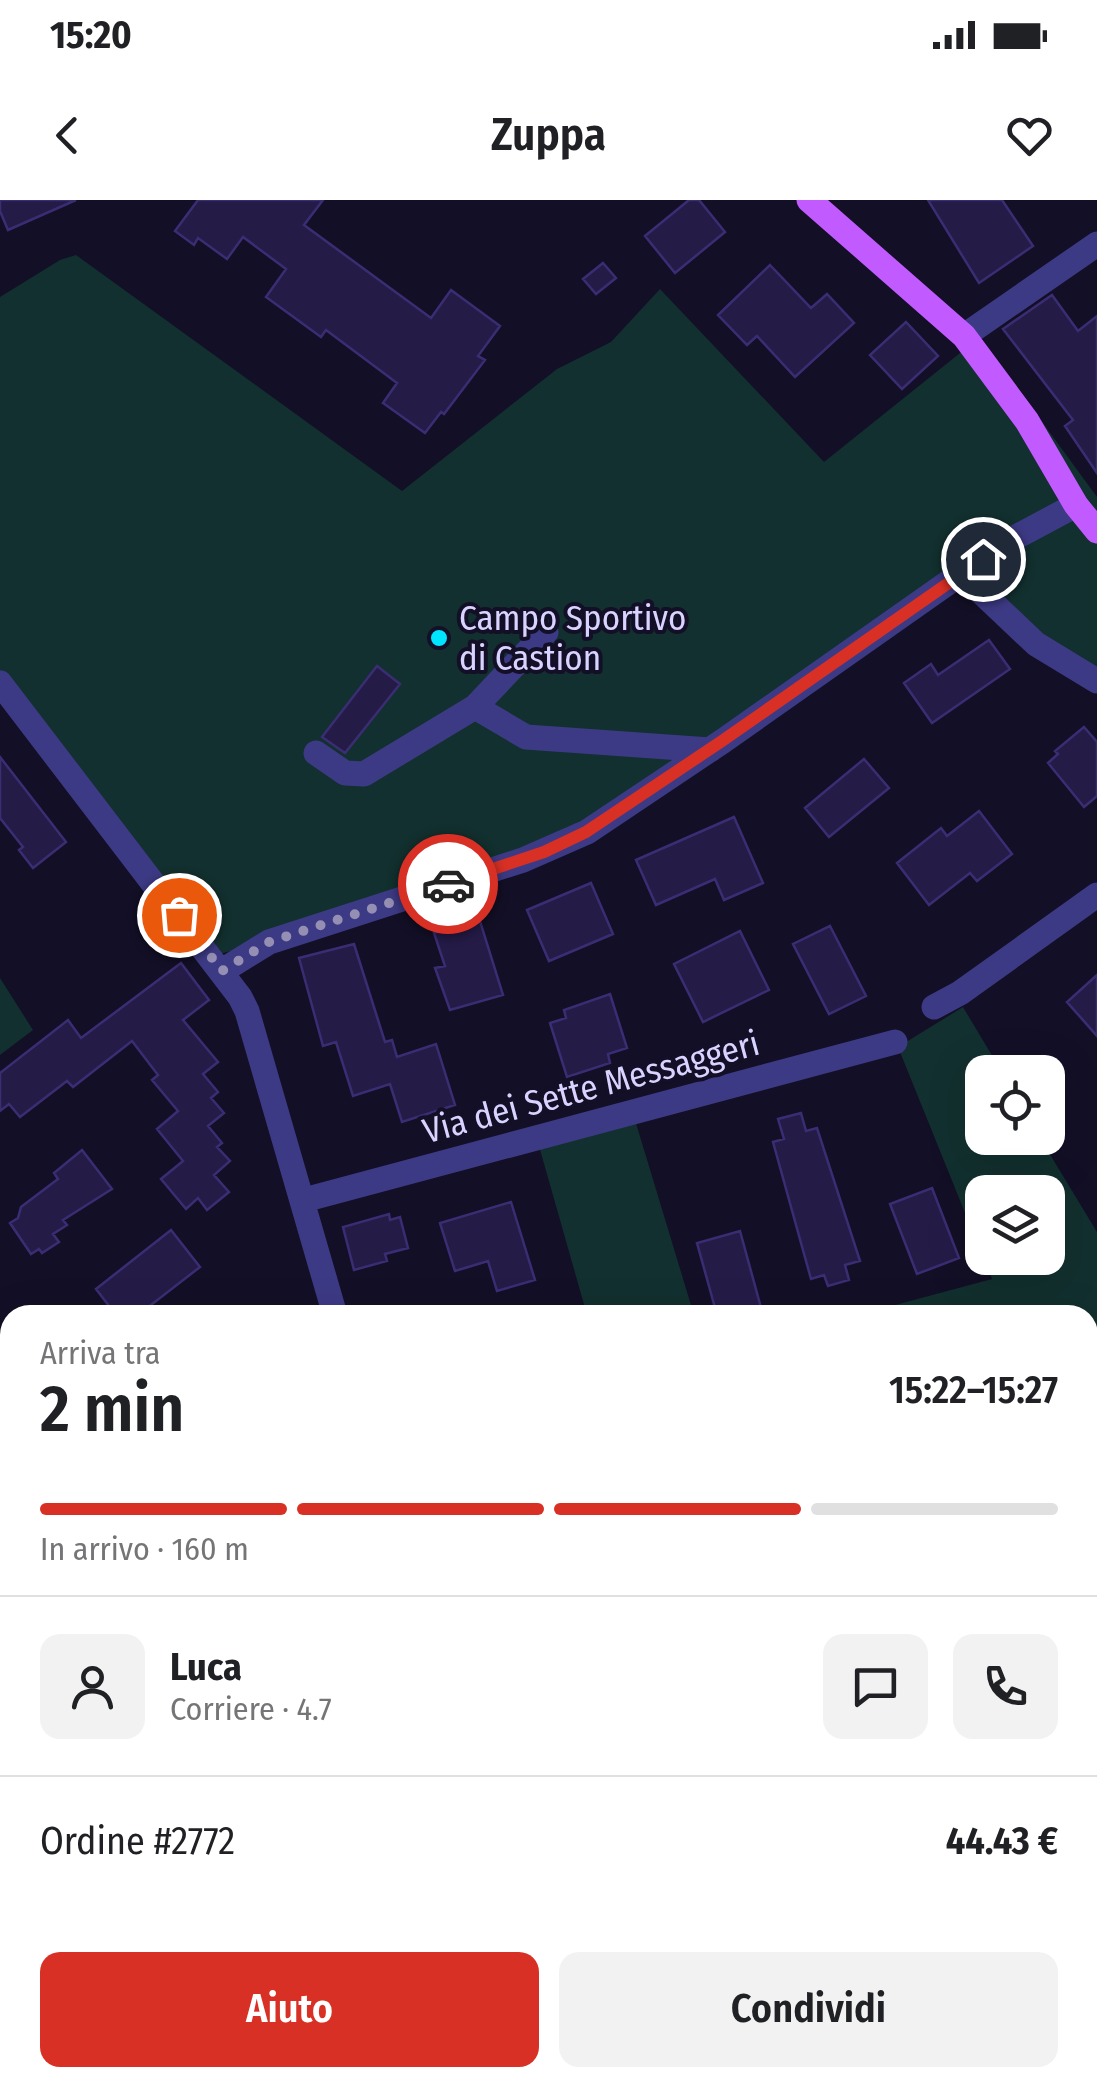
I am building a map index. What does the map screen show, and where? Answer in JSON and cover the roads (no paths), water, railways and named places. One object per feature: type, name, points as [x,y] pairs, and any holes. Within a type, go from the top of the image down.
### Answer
[{"type":"main road","points":[[809,200],[964,336],[1027,421],[1076,505],[1097,531]]},
{"type":"street","points":[[964,336],[1097,244]]},
{"type":"street","points":[[222,971],[269,942],[554,847],[586,832],[1004,544],[1076,505]]},
{"type":"street","points":[[962,574],[1036,644],[1097,681]]},
{"type":"street","points":[[316,753],[345,773],[364,774],[475,707],[546,632]]},
{"type":"street","points":[[0,683],[222,971],[247,1011],[331,1305]]},
{"type":"street","points":[[475,707],[526,736],[710,750]]},
{"type":"street","points":[[934,1008],[1097,895]]},
{"type":"street","name":"Via dei Sette Messaggeri","points":[[304,1200],[895,1042]]},
{"type":"place","name":"Campo Sportivo di Castion","points":[[439,638]]}]
